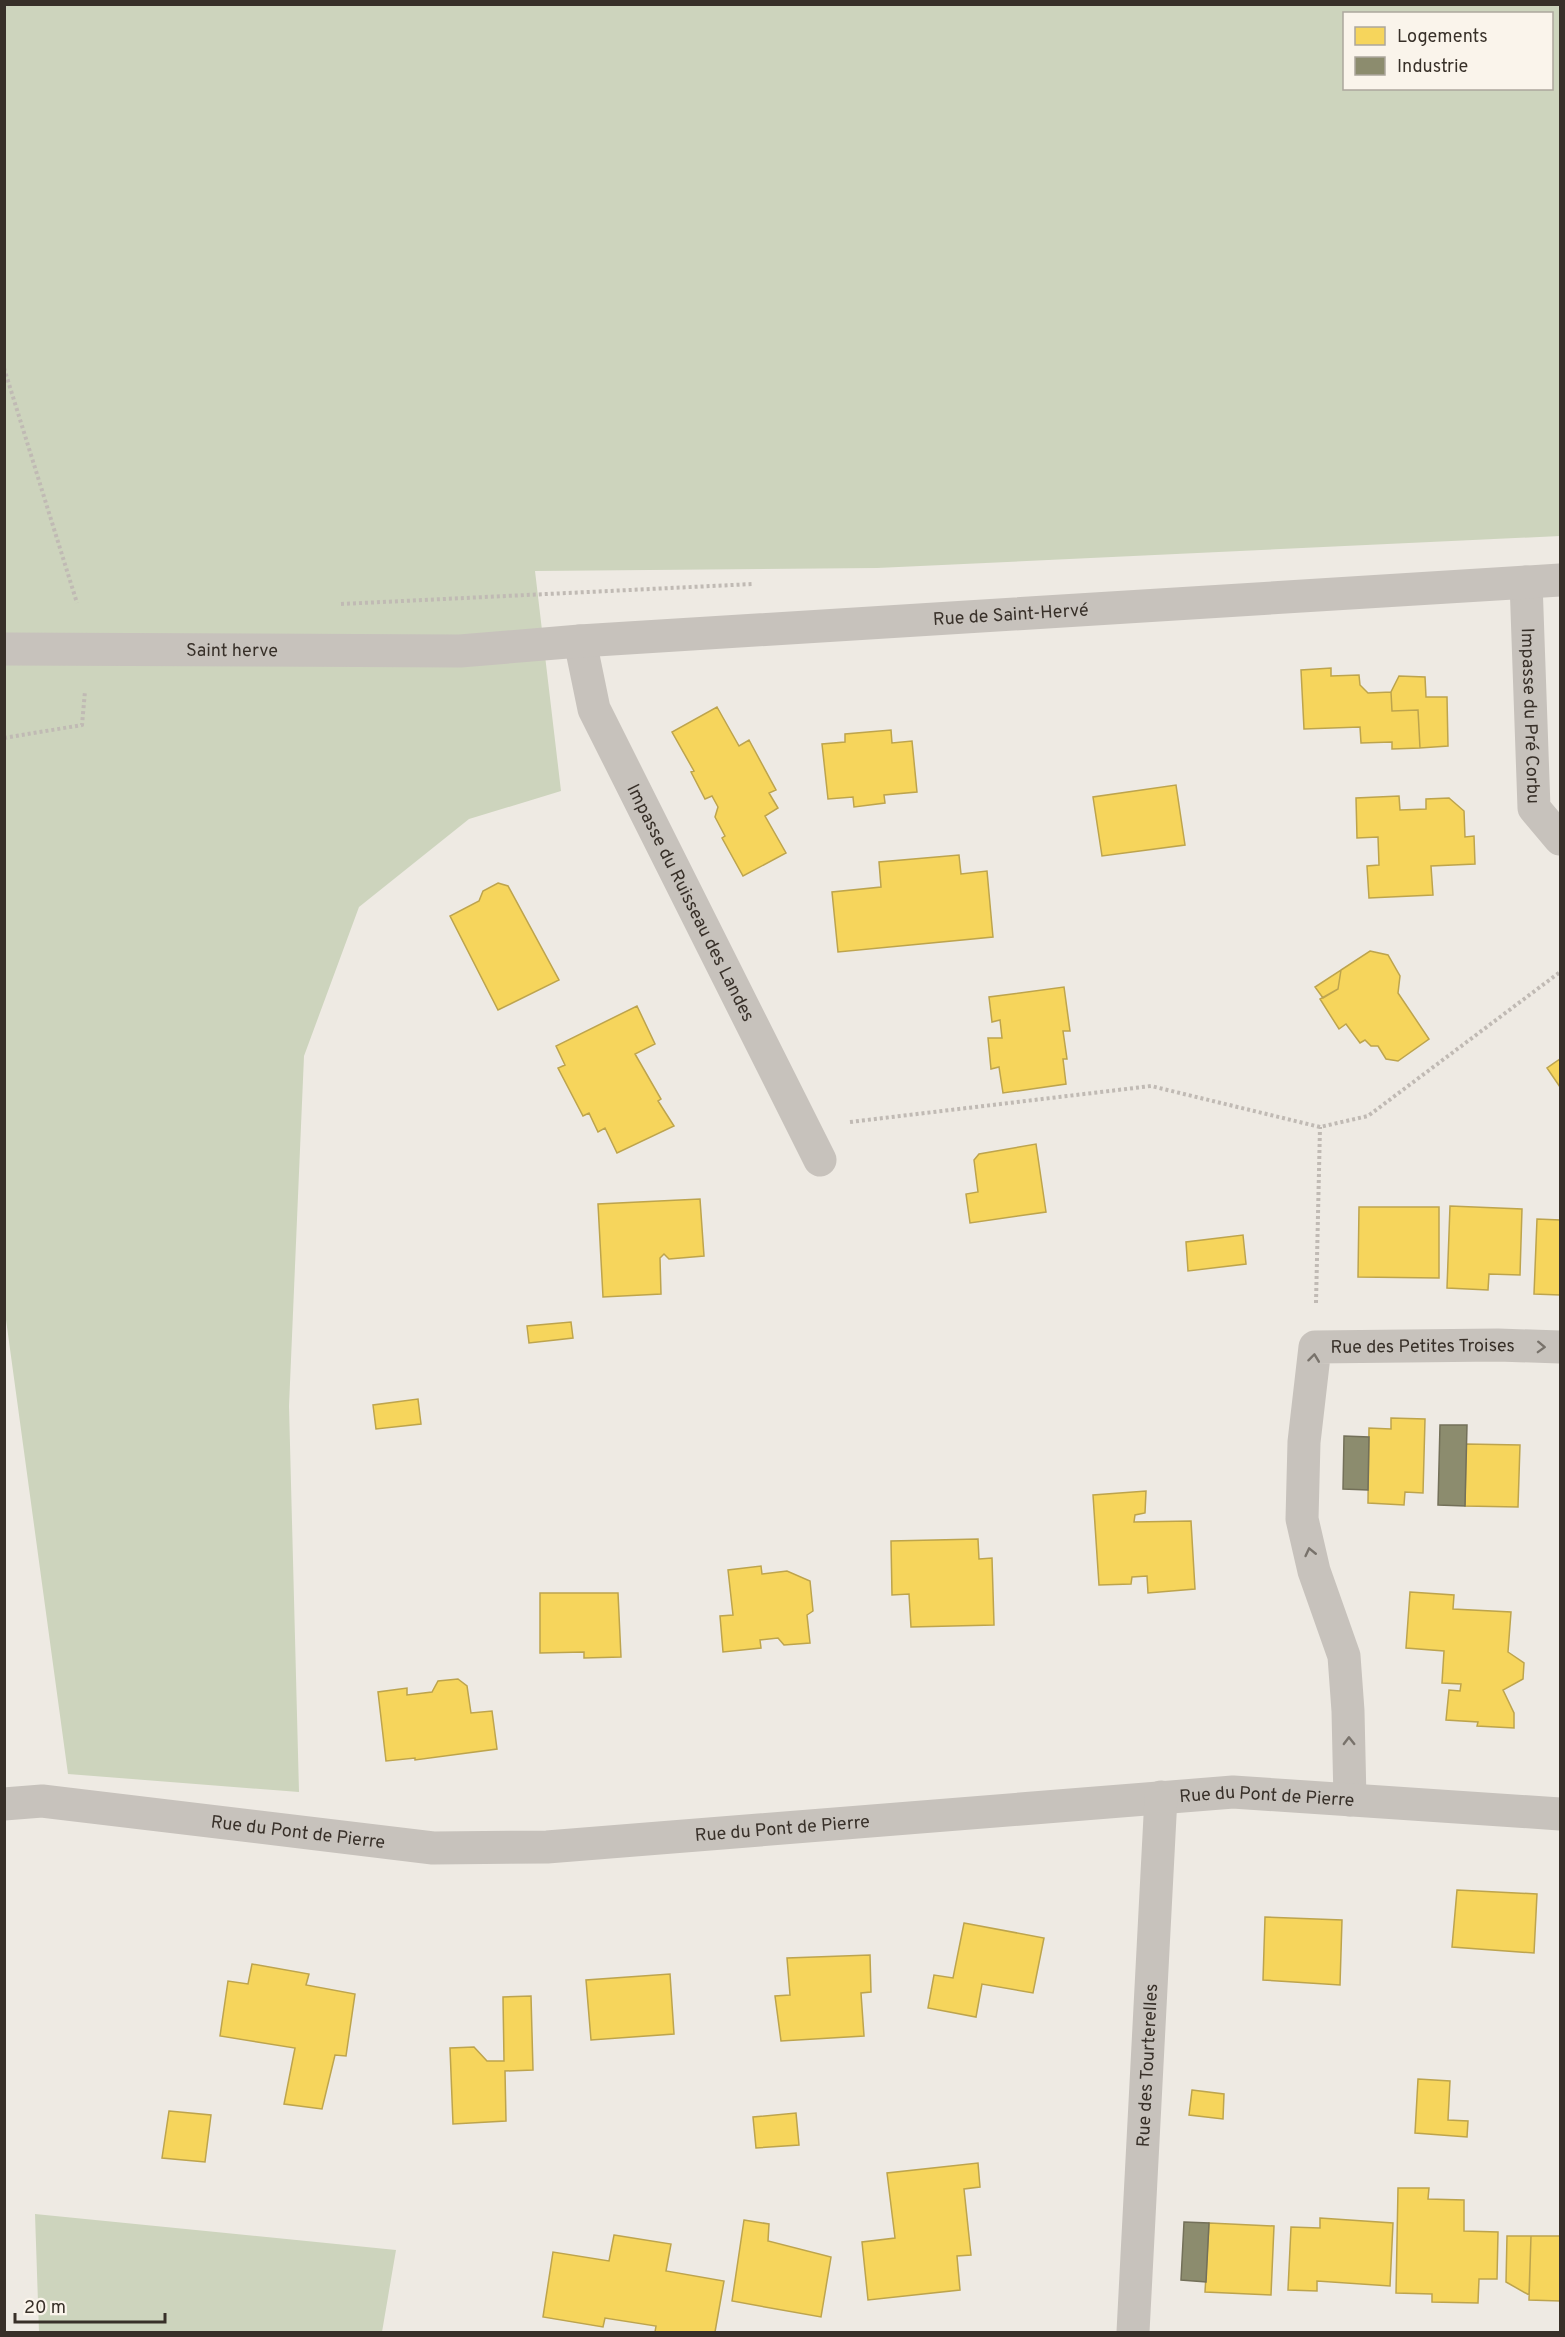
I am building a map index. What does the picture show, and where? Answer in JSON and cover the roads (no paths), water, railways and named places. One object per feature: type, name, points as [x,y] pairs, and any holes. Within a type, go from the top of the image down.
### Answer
[{"type":"street","name":"Rue de Saint-Hervé","points":[[460,651],[580,641],[1560,580]]},
{"type":"street","name":"Impasse du Pré Corbu","points":[[1526,582],[1533,808],[1560,839]]},
{"type":"street","name":"Impasse du Ruisseau des Landes","points":[[580,641],[594,709],[820,1160]]},
{"type":"street","name":"Saint herve","points":[[4,649],[460,651]]},
{"type":"street","name":"Rue des Petites Troises","points":[[1350,1800],[1344,1656],[1314,1570],[1302,1519],[1304,1442],[1315,1347],[1498,1345],[1560,1347]]},
{"type":"street","name":"Rue du Pont de Pierre","points":[[4,1804],[42,1801],[445,1848],[547,1847],[1233,1792],[1560,1814]]},
{"type":"street","name":"Rue des Tourterelles","points":[[1133,2332],[1161,1797]]}]
